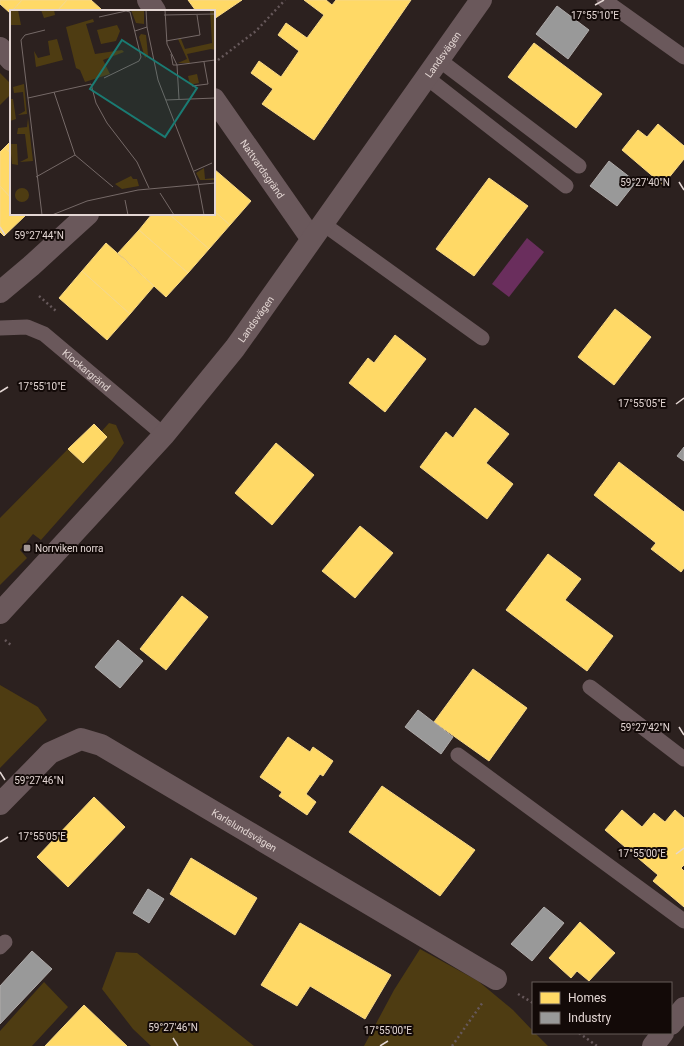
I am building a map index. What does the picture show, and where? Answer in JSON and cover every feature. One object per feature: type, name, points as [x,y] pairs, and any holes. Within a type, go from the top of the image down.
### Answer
[{"type":"street","points":[[148,0],[154,10]]},
{"type":"street","name":"Landsvägen","points":[[0,614],[164,435],[235,348],[481,0]]},
{"type":"street","points":[[0,48],[10,59]]},
{"type":"street","name":"Nattvardsgränd","points":[[216,105],[317,230]]},
{"type":"street","points":[[0,292],[87,215]]},
{"type":"street","name":"Karlslundsvägen","points":[[0,804],[50,752],[81,739],[100,744],[496,979]]},
{"type":"street","points":[[672,1023],[684,1008]]},
{"type":"street","points":[[653,1046],[663,1034]]},
{"type":"lane","points":[[604,0],[684,56]]},
{"type":"lane","points":[[438,60],[579,166]]},
{"type":"lane","points":[[426,77],[566,186]]},
{"type":"lane","points":[[317,230],[482,338]]},
{"type":"lane","name":"Klockargränd","points":[[0,328],[28,327],[44,334],[164,435]]},
{"type":"lane","points":[[590,687],[684,759]]},
{"type":"lane","points":[[458,755],[684,921]]},
{"type":"path","points":[[215,62],[256,31],[285,0]]},
{"type":"path","points":[[452,1046],[482,1005],[496,979]]},
{"type":"path","points":[[580,1034],[596,1046]]},
{"type":"shaded area","points":[[0,73],[10,83],[10,95],[0,105]]},
{"type":"shaded area","points":[[527,238],[544,252],[509,297],[492,284]]},
{"type":"shaded area","points":[[109,423],[116,425],[124,443],[111,461],[41,540],[33,534],[20,550],[27,558],[0,585],[0,518],[68,449],[83,463],[107,437],[101,432]]},
{"type":"shaded area","points":[[0,685],[38,707],[47,720],[0,768]]},
{"type":"shaded area","points":[[420,949],[478,981],[513,1010],[532,1030],[532,1034],[536,1034],[548,1046],[364,1046],[394,990]]},
{"type":"shaded area","points":[[116,952],[137,953],[254,1046],[151,1046],[133,1029],[102,989]]},
{"type":"shaded area","points":[[44,982],[68,1007],[32,1046],[0,1046],[0,1031]]},
{"type":"building: Homes","points":[[0,0],[22,0],[13,10],[10,10],[10,13],[0,4]]},
{"type":"building: Homes","points":[[22,0],[67,0],[58,10],[13,10]]},
{"type":"building: Homes","points":[[67,0],[91,0],[101,9],[100,10],[58,10]]},
{"type":"building: Homes","points":[[188,0],[242,0],[215,18],[215,10],[195,10]]},
{"type":"building: Homes","points":[[304,0],[326,0],[332,5],[336,0],[411,0],[314,140],[262,104],[273,89],[251,73],[259,61],[281,77],[299,51],[278,35],[286,23],[307,38],[324,15]]},
{"type":"building: Homes","points":[[534,43],[602,94],[576,128],[508,77]]},
{"type":"building: Homes","points":[[658,124],[684,146],[684,159],[663,185],[622,150],[638,130],[647,137]]},
{"type":"building: Homes","points":[[10,142],[10,153],[5,147]]},
{"type":"building: Homes","points":[[5,147],[10,153],[10,197],[0,186],[0,152]]},
{"type":"building: Homes","points":[[215,170],[251,201],[230,225],[215,212]]},
{"type":"building: Homes","points":[[489,178],[528,206],[474,276],[436,249]]},
{"type":"building: Homes","points":[[0,186],[10,197],[10,215],[26,215],[4,236],[0,232]]},
{"type":"building: Homes","points":[[215,212],[230,225],[209,249],[170,215],[215,215]]},
{"type":"building: Homes","points":[[151,215],[170,215],[209,249],[188,273],[139,230]]},
{"type":"building: Homes","points":[[139,230],[188,273],[166,297],[118,253]]},
{"type":"building: Homes","points":[[106,243],[154,286],[130,314],[82,271]]},
{"type":"building: Homes","points":[[82,271],[130,314],[107,340],[59,298]]},
{"type":"building: Homes","points":[[615,309],[651,337],[614,385],[578,357]]},
{"type":"building: Homes","points":[[395,335],[426,359],[385,412],[349,383],[368,358],[374,363]]},
{"type":"building: Homes","points":[[475,408],[509,434],[486,463],[513,484],[487,519],[420,467],[446,432],[453,438]]},
{"type":"building: Homes","points":[[94,424],[107,437],[83,463],[68,449]]},
{"type":"building: Homes","points":[[276,443],[314,475],[272,525],[235,493]]},
{"type":"building: Homes","points":[[619,462],[684,512],[684,568],[681,572],[651,549],[656,543],[594,495]]},
{"type":"building: Homes","points":[[360,526],[393,553],[355,598],[322,571]]},
{"type":"building: Homes","points":[[548,554],[581,579],[565,600],[613,636],[587,671],[506,610]]},
{"type":"building: Homes","points":[[182,596],[208,617],[166,670],[140,649]]},
{"type":"building: Homes","points":[[473,669],[527,708],[489,761],[434,722]]},
{"type":"building: Homes","points":[[288,737],[310,752],[313,747],[333,761],[323,776],[320,774],[306,794],[316,802],[307,815],[279,796],[282,792],[260,777]]},
{"type":"building: Homes","points":[[382,786],[475,850],[440,896],[349,832]]},
{"type":"building: Homes","points":[[94,797],[125,827],[68,887],[37,857]]},
{"type":"building: Homes","points":[[622,810],[642,827],[654,813],[665,822],[675,810],[684,818],[684,865],[681,868],[684,871],[684,907],[653,881],[658,875],[605,830]]},
{"type":"building: Homes","points":[[191,858],[257,898],[235,935],[170,894]]},
{"type":"building: Homes","points":[[580,922],[615,953],[589,981],[577,971],[571,978],[549,958]]},
{"type":"building: Homes","points":[[300,923],[391,975],[365,1019],[310,986],[297,1006],[261,985]]},
{"type":"building: Homes","points":[[84,1005],[127,1046],[45,1046]]},
{"type":"building: Industry","points":[[557,6],[589,30],[568,59],[536,34]]},
{"type":"building: Industry","points":[[609,161],[636,182],[617,206],[590,186]]},
{"type":"building: Industry","points":[[684,447],[684,461],[677,456]]},
{"type":"building: Industry","points":[[118,640],[143,661],[120,688],[95,667]]},
{"type":"building: Industry","points":[[418,710],[453,737],[441,754],[405,727]]},
{"type":"building: Industry","points":[[148,889],[164,899],[149,923],[133,913]]},
{"type":"building: Industry","points":[[544,907],[564,923],[532,961],[511,944]]},
{"type":"building: Industry","points":[[32,951],[52,969],[0,1024],[0,986]]},
{"type":"place","name":"Norrviken norra","points":[[27,548]]}]
